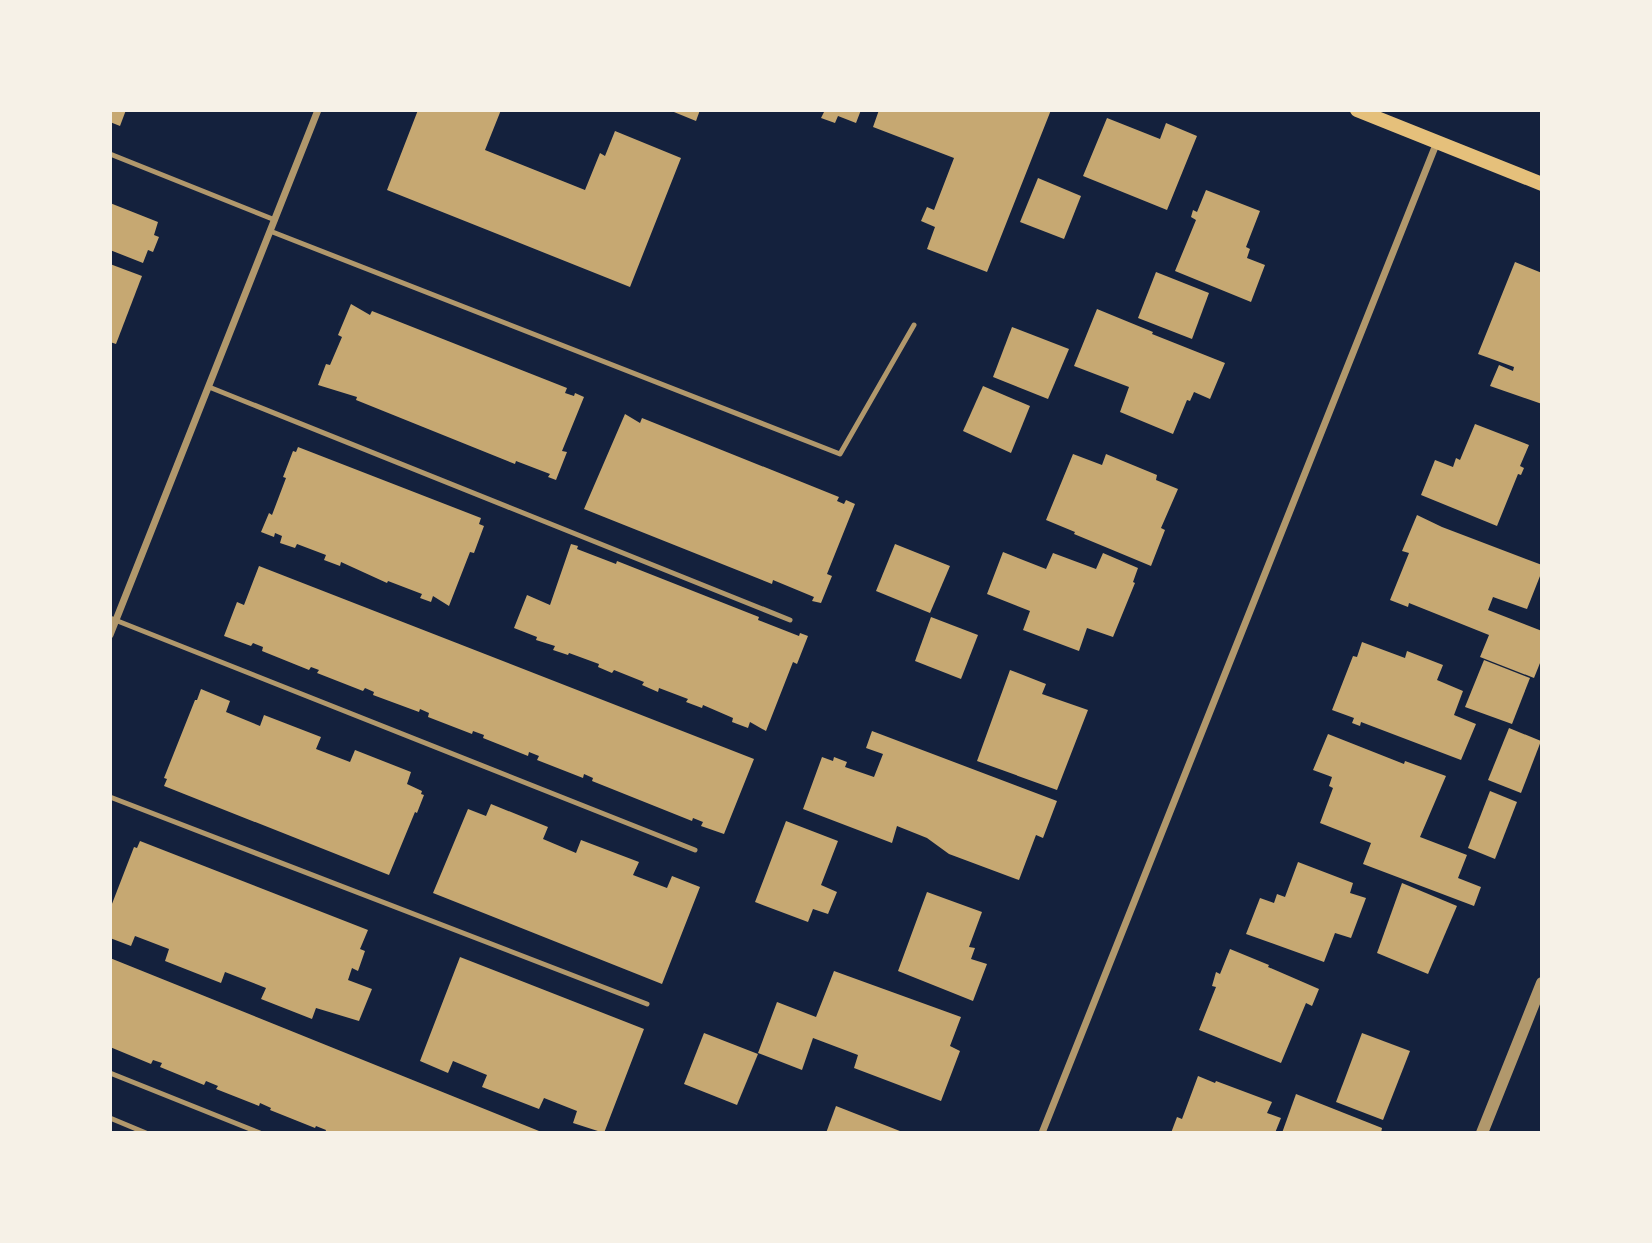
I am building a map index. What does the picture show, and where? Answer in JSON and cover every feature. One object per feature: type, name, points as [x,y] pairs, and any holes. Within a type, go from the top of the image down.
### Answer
[{"type":"main road","points":[[1357,110],[1542,184]]},
{"type":"street","points":[[110,635],[113,619],[209,387],[318,110]]},
{"type":"street","points":[[1042,1133],[1437,142]]},
{"type":"street","points":[[1482,1133],[1542,983]]},
{"type":"lane","points":[[110,154],[275,220]]},
{"type":"lane","points":[[270,231],[840,454],[914,325]]},
{"type":"lane","points":[[209,387],[790,620]]},
{"type":"lane","points":[[113,619],[695,850]]},
{"type":"lane","points":[[110,797],[647,1004]]},
{"type":"lane","points":[[110,1073],[260,1133]]},
{"type":"lane","points":[[110,1118],[146,1133]]},
{"type":"building","points":[[110,110],[126,110],[120,126],[110,122]]},
{"type":"building","points":[[418,110],[501,110],[485,150],[585,190],[600,153],[605,156],[615,131],[681,158],[630,287],[387,190]]},
{"type":"building","points":[[669,110],[700,110],[696,121]]},
{"type":"building","points":[[825,110],[861,110],[856,123],[838,116],[835,123],[821,118]]},
{"type":"building","points":[[879,110],[1051,110],[987,272],[927,249],[935,227],[921,221],[927,207],[934,210],[954,158],[873,127]]},
{"type":"building","points":[[1107,118],[1160,139],[1166,123],[1197,136],[1167,210],[1083,176]]},
{"type":"building","points":[[1038,178],[1081,196],[1064,239],[1020,222]]},
{"type":"building","points":[[1206,190],[1260,211],[1246,247],[1250,249],[1247,258],[1265,265],[1251,302],[1175,271],[1196,220],[1191,217],[1193,210],[1197,212]]},
{"type":"building","points":[[110,203],[158,222],[154,235],[159,237],[153,252],[148,250],[143,263],[110,250]]},
{"type":"building","points":[[1515,262],[1542,273],[1542,404],[1490,386],[1499,365],[1513,371],[1514,367],[1478,354]]},
{"type":"building","points":[[110,264],[142,276],[116,344],[110,342]]},
{"type":"building","points":[[1156,272],[1209,293],[1192,339],[1138,318]]},
{"type":"building","points":[[351,304],[370,315],[372,311],[567,388],[565,393],[584,397],[562,451],[567,452],[556,480],[548,477],[550,474],[516,461],[515,464],[356,400],[357,397],[318,385],[326,364],[330,365],[342,337],[338,335]]},
{"type":"building","points":[[1097,309],[1225,363],[1210,399],[1194,392],[1190,401],[1187,400],[1173,434],[1120,412],[1129,387],[1074,366]]},
{"type":"building","points":[[1012,327],[1069,349],[1048,399],[993,377]]},
{"type":"building","points":[[983,386],[1030,406],[1011,453],[963,431]]},
{"type":"building","points":[[625,414],[640,423],[642,418],[839,497],[837,501],[844,504],[846,500],[855,504],[827,574],[832,576],[821,603],[812,601],[814,597],[773,580],[772,584],[584,509]]},
{"type":"building","points":[[1475,424],[1529,445],[1520,466],[1524,468],[1521,475],[1518,474],[1497,526],[1421,495],[1435,460],[1453,467],[1456,458],[1460,460]]},
{"type":"building","points":[[298,447],[481,518],[479,524],[484,526],[474,553],[470,552],[449,606],[433,596],[431,602],[420,598],[422,594],[388,581],[387,583],[341,562],[340,566],[324,560],[326,555],[297,544],[295,548],[280,543],[282,536],[275,533],[274,537],[261,532],[269,513],[272,515],[286,478],[283,477],[293,451],[296,452]]},
{"type":"building","points":[[1073,454],[1102,465],[1106,454],[1157,475],[1156,480],[1178,489],[1161,528],[1165,530],[1151,566],[1046,520]]},
{"type":"building","points":[[1417,515],[1542,565],[1527,609],[1493,597],[1488,610],[1542,631],[1542,658],[1534,678],[1480,657],[1489,635],[1409,603],[1408,607],[1390,600],[1409,553],[1402,551]]},
{"type":"building","points":[[571,544],[578,546],[577,549],[616,564],[617,561],[759,617],[758,620],[799,636],[800,633],[808,636],[797,664],[793,662],[766,731],[750,722],[748,728],[732,722],[733,718],[703,705],[702,708],[686,702],[688,699],[659,688],[658,692],[642,685],[644,682],[614,670],[612,673],[598,667],[599,664],[553,650],[555,646],[536,640],[537,637],[514,628],[527,595],[550,605]]},
{"type":"building","points":[[895,544],[950,566],[930,613],[876,591]]},
{"type":"building","points":[[1003,552],[1046,569],[1053,553],[1096,569],[1103,553],[1138,568],[1133,582],[1135,583],[1113,637],[1087,628],[1079,651],[1023,630],[1030,611],[987,594]]},
{"type":"building","points":[[259,566],[754,759],[724,834],[701,826],[703,822],[693,818],[692,821],[592,781],[593,778],[584,774],[583,778],[537,760],[539,756],[529,752],[528,756],[483,738],[484,735],[473,731],[472,734],[428,717],[429,713],[420,709],[419,712],[373,695],[374,692],[365,688],[363,691],[317,673],[319,670],[311,667],[309,670],[262,651],[263,647],[253,643],[251,646],[224,636],[237,602],[244,605]]},
{"type":"building","points":[[931,617],[978,635],[961,679],[915,661]]},
{"type":"building","points":[[1362,642],[1405,658],[1407,651],[1443,665],[1437,680],[1463,691],[1454,715],[1476,724],[1461,760],[1361,722],[1360,726],[1352,723],[1354,718],[1332,710],[1353,656],[1357,657]]},
{"type":"building","points":[[1484,660],[1530,678],[1512,724],[1465,707]]},
{"type":"building","points":[[1010,670],[1046,684],[1042,694],[1088,710],[1057,790],[977,761]]},
{"type":"building","points":[[201,689],[230,701],[226,712],[260,726],[264,715],[321,737],[316,749],[350,762],[355,750],[411,772],[407,784],[422,791],[421,794],[424,795],[389,875],[164,786],[167,779],[164,778]]},
{"type":"building","points":[[1509,728],[1541,741],[1521,793],[1488,780]]},
{"type":"building","points":[[872,731],[1057,801],[1043,838],[1036,835],[1019,880],[949,854],[927,838],[897,826],[892,843],[803,809],[822,757],[833,761],[834,757],[847,762],[845,767],[874,777],[883,754],[866,748]]},
{"type":"building","points":[[1328,734],[1404,764],[1405,761],[1446,776],[1420,837],[1467,855],[1458,878],[1481,887],[1474,906],[1363,864],[1371,843],[1320,823],[1333,788],[1329,786],[1332,777],[1313,770]]},
{"type":"building","points":[[1490,791],[1517,802],[1495,859],[1468,848]]},
{"type":"building","points":[[491,804],[548,827],[543,839],[576,853],[581,840],[639,862],[633,875],[667,888],[672,876],[700,887],[662,984],[433,893],[468,809],[486,816]]},
{"type":"building","points":[[786,821],[838,841],[821,885],[837,892],[828,914],[813,909],[808,922],[755,902]]},
{"type":"building","points":[[140,841],[368,930],[360,949],[365,951],[358,971],[352,968],[348,980],[372,989],[359,1021],[316,1008],[312,1019],[261,999],[266,988],[225,972],[221,983],[165,961],[169,949],[135,936],[131,946],[110,938],[110,909],[134,847],[137,848]]},
{"type":"building","points":[[1298,862],[1353,883],[1350,893],[1366,898],[1351,938],[1335,933],[1324,962],[1246,934],[1260,898],[1274,903],[1277,894],[1285,897]]},
{"type":"building","points":[[1402,883],[1457,906],[1428,974],[1377,953]]},
{"type":"building","points":[[927,892],[982,912],[969,947],[975,948],[971,959],[987,964],[973,1001],[898,971]]},
{"type":"building","points":[[1230,949],[1319,989],[1312,1006],[1306,1003],[1281,1063],[1199,1030],[1216,987],[1212,986],[1216,972],[1220,974]]},
{"type":"building","points":[[460,957],[644,1029],[604,1133],[573,1123],[577,1111],[544,1098],[539,1109],[482,1087],[487,1075],[453,1061],[448,1073],[420,1061]]},
{"type":"building","points":[[110,958],[544,1133],[325,1133],[326,1130],[270,1110],[271,1108],[260,1103],[259,1106],[216,1089],[218,1086],[206,1081],[204,1085],[160,1067],[162,1063],[153,1060],[151,1064],[110,1047]]},
{"type":"building","points":[[834,971],[961,1017],[950,1046],[960,1051],[941,1101],[854,1068],[858,1055],[813,1038],[802,1070],[758,1053],[777,1002],[816,1017]]},
{"type":"building","points":[[704,1033],[758,1054],[737,1105],[684,1084]]},
{"type":"building","points":[[1362,1033],[1410,1051],[1383,1120],[1336,1102]]},
{"type":"building","points":[[1198,1076],[1272,1102],[1267,1113],[1281,1118],[1275,1133],[1171,1133],[1177,1117],[1182,1119]]},
{"type":"building","points":[[1296,1094],[1382,1128],[1381,1133],[1282,1133]]},
{"type":"building","points":[[836,1106],[905,1133],[826,1133]]}]
